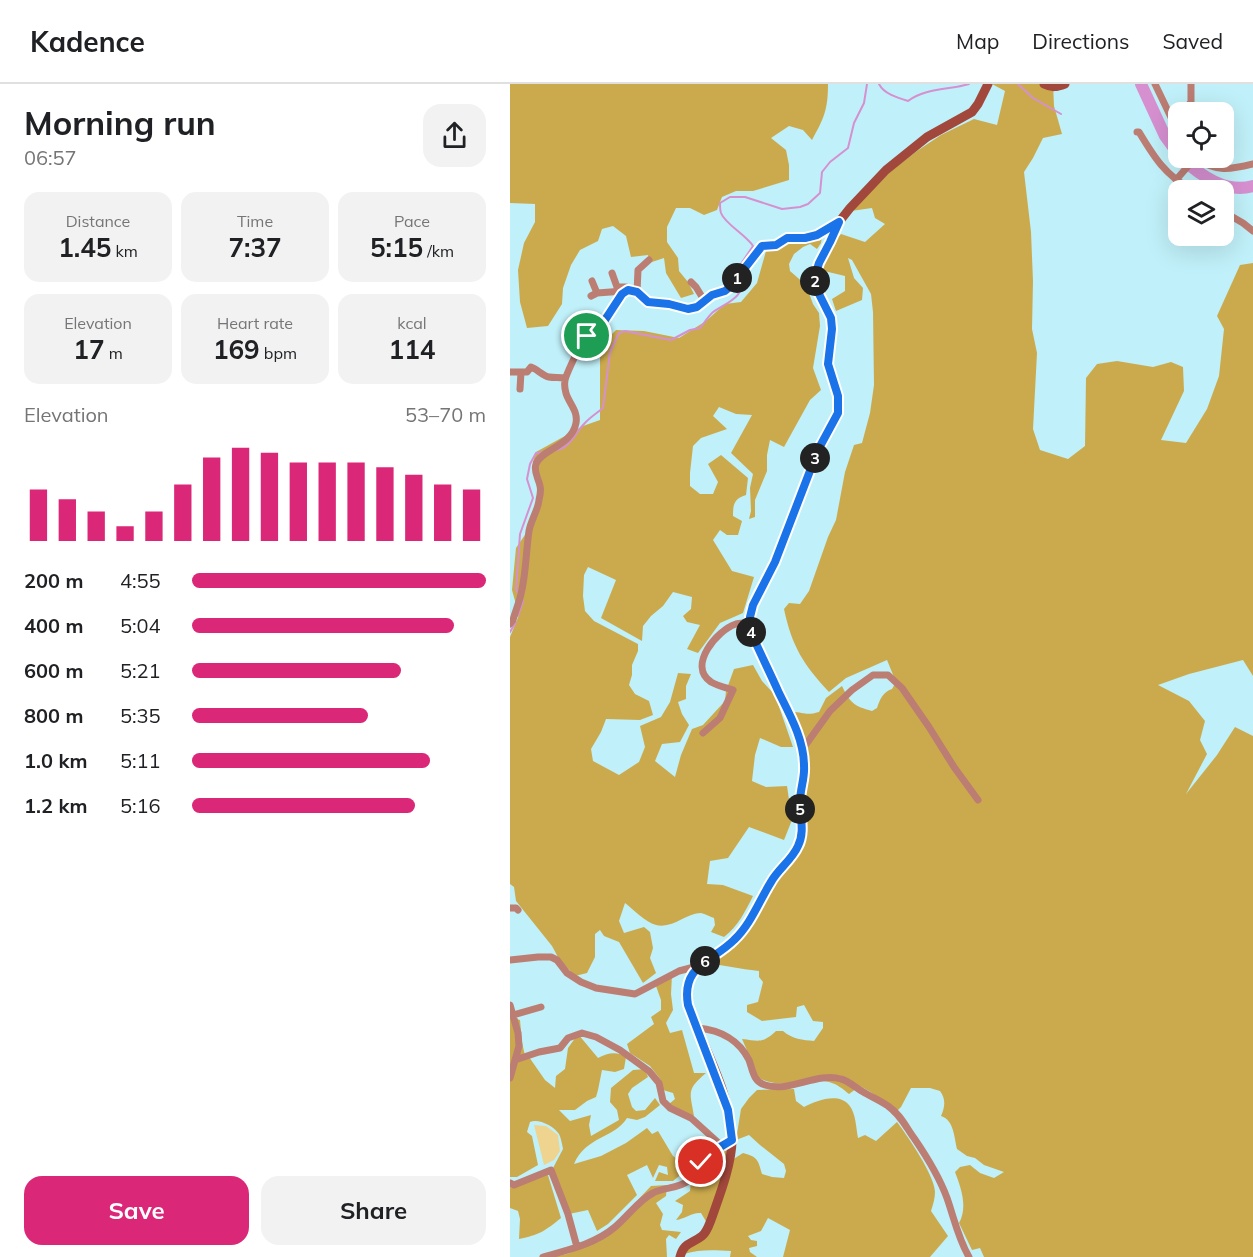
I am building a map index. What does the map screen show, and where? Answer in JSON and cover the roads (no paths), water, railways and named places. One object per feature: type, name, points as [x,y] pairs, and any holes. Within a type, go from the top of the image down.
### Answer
[{"type":"main road","points":[[680,1257],[685,1246],[702,1236],[708,1227],[729,1161],[732,1140],[728,1110],[688,1005],[687,991],[691,976],[698,966],[734,941],[744,930],[771,881],[799,846],[802,836],[800,800],[805,768],[802,750],[792,719],[754,639],[750,622],[753,605],[775,562],[818,450],[838,413],[838,396],[828,364],[831,318],[818,292],[815,276],[839,222],[849,207],[899,159],[927,137],[972,112],[988,84]]},
{"type":"main road","points":[[1044,84],[1053,87],[1065,84]]},
{"type":"street","points":[[1155,84],[1168,106]]},
{"type":"street","points":[[1191,84],[1191,102]]},
{"type":"street","points":[[1137,132],[1154,158],[1176,180],[1186,168]]},
{"type":"street","points":[[1222,168],[1232,170],[1253,164]]},
{"type":"street","points":[[1234,218],[1253,231]]},
{"type":"street","points":[[612,273],[617,287],[633,288],[632,291],[648,302],[688,309],[697,307],[712,295],[725,291],[762,246],[776,245],[787,238],[817,235],[839,222]]},
{"type":"street","points":[[632,291],[638,270],[649,260]]},
{"type":"street","points":[[592,281],[594,294],[632,291]]},
{"type":"street","points":[[691,282],[704,300]]},
{"type":"street","points":[[510,624],[521,593],[530,528],[539,502],[540,487],[535,465],[539,459],[570,436],[577,421],[576,412],[567,399],[564,389],[565,378],[587,336],[601,326],[622,294],[632,291]]},
{"type":"street","points":[[602,310],[612,309]]},
{"type":"street","points":[[510,372],[527,372],[531,367],[548,377],[565,378]]},
{"type":"street","points":[[520,389],[521,372]]},
{"type":"street","points":[[703,733],[720,718],[734,690],[711,681],[704,673],[702,664],[706,649],[722,632],[735,625],[750,622]]},
{"type":"street","points":[[802,750],[830,711],[852,690],[873,675],[888,675],[902,688],[978,800]]},
{"type":"street","points":[[510,908],[518,910]]},
{"type":"street","points":[[510,962],[551,957],[557,960],[567,973],[581,982],[596,988],[635,994],[679,971],[698,966]]},
{"type":"street","points":[[510,1005],[518,1033],[519,1046],[510,1078]]},
{"type":"street","points":[[513,1015],[541,1007]]},
{"type":"street","points":[[698,1028],[728,1036],[742,1049],[755,1079],[764,1085],[778,1088],[815,1079],[843,1079],[889,1106],[903,1121],[932,1165],[946,1196],[959,1237],[969,1257]]},
{"type":"street","points":[[515,1060],[560,1048],[568,1038],[582,1033],[596,1037],[620,1050],[649,1071],[659,1083],[663,1101],[670,1108],[691,1119],[722,1146]]},
{"type":"street","points":[[543,1257],[596,1240],[612,1230],[629,1216],[639,1203],[656,1191],[671,1189],[688,1181],[701,1162],[732,1140]]},
{"type":"street","points":[[510,1183],[514,1185],[551,1170],[568,1214],[577,1247]]},
{"type":"waterway","points":[[736,274],[753,246],[723,217],[720,203],[730,197],[745,197],[782,209],[808,204],[820,193],[822,172],[830,162],[848,148],[854,123],[864,103],[867,84]]},
{"type":"waterway","points":[[879,84],[888,93],[908,101],[929,91],[969,84]]},
{"type":"waterway","points":[[1018,84],[1033,98],[1061,114]]},
{"type":"waterway","points":[[1141,84],[1168,140]]},
{"type":"waterway","points":[[1193,168],[1223,185],[1243,188],[1253,186]]},
{"type":"waterway","points":[[557,450],[569,443],[586,422],[603,408],[610,352],[619,333],[625,331],[671,340],[690,330],[700,328],[712,313],[737,295],[741,285],[739,279]]},
{"type":"waterway","points":[[519,594],[516,590],[520,534],[533,498],[527,479],[530,464],[536,453],[543,452]]},
{"type":"waterway","points":[[518,616],[522,599]]},
{"type":"waterway","points":[[510,632],[516,622]]}]
